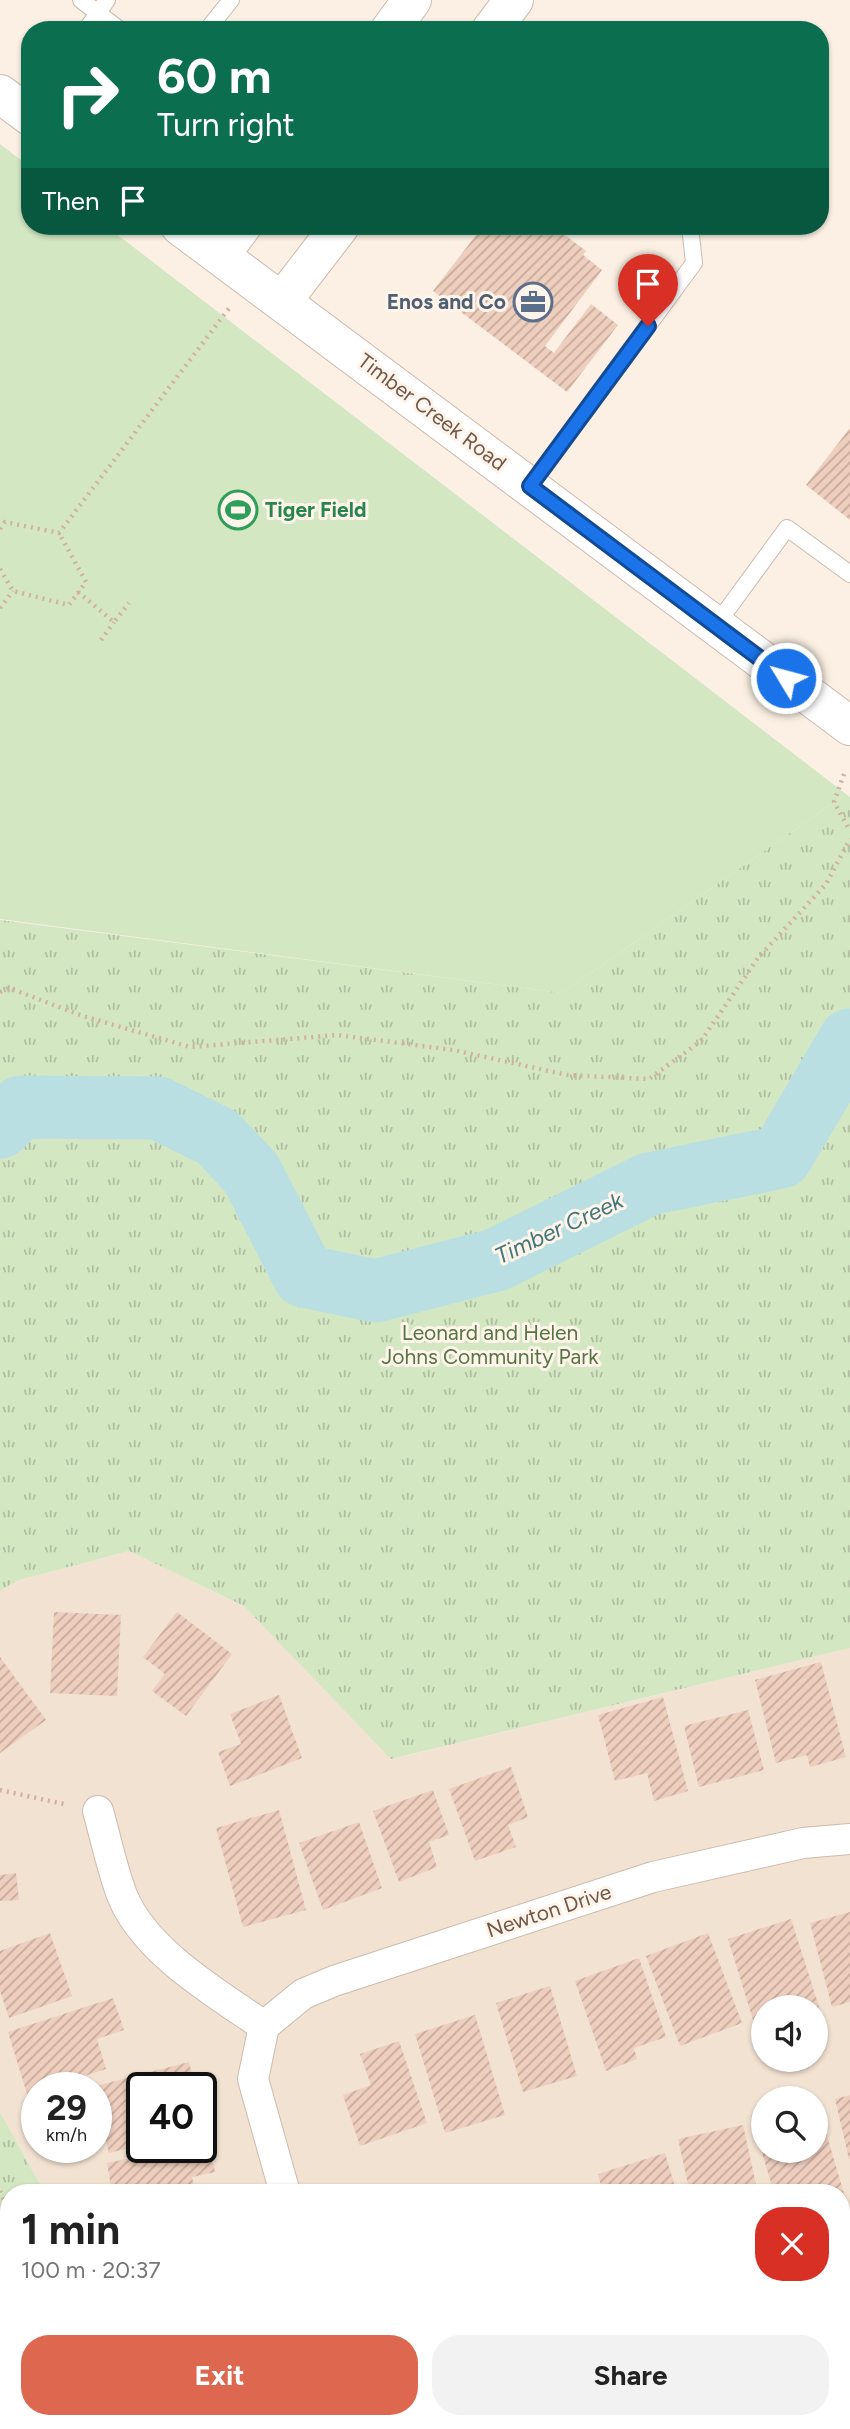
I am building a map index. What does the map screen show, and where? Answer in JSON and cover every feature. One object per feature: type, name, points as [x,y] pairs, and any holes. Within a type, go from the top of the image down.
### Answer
[{"type":"street","points":[[397,21],[412,0]]},
{"type":"street","points":[[498,21],[514,0]]},
{"type":"street","name":"Timber Creek Road","points":[[213,235],[231,240],[282,300],[849,722]]},
{"type":"street","points":[[282,300],[333,235]]},
{"type":"street","points":[[98,1811],[122,1896],[137,1924],[190,1975],[264,2026],[253,2079],[282,2184]]},
{"type":"street","name":"Newton Drive","points":[[264,2026],[303,1994],[334,1980],[640,1881],[803,1843],[850,1839]]},
{"type":"lane","points":[[81,0],[103,6],[114,21]]},
{"type":"lane","points":[[214,21],[231,0]]},
{"type":"lane","points":[[92,21],[103,6]]},
{"type":"lane","points":[[530,486],[694,263],[691,235]]},
{"type":"lane","points":[[716,625],[787,528],[850,574]]},
{"type":"path","points":[[59,533],[233,304]]},
{"type":"path","points":[[0,529],[5,522],[59,533],[86,582],[69,605],[13,591],[0,569]]},
{"type":"path","points":[[0,608],[13,591]]},
{"type":"path","points":[[78,592],[114,622]]},
{"type":"path","points":[[101,640],[129,603]]},
{"type":"path","points":[[844,775],[834,802],[850,831]]},
{"type":"path","points":[[0,992],[9,988],[83,1016],[190,1047],[338,1035],[453,1051],[567,1076],[649,1079],[701,1041],[758,958],[826,884],[850,839]]},
{"type":"path","points":[[0,1790],[98,1811]]},
{"type":"shaded area","points":[[129,1551],[244,1606],[392,1759],[850,1648],[850,2184],[40,2184],[28,2163],[112,2163],[112,2072],[21,2072],[21,2150],[0,2112],[0,1591],[16,1581]]},
{"type":"green space","name":"Tiger Field","points":[[0,144],[21,160],[21,235],[118,235],[846,794],[562,993],[0,919]]},
{"type":"green space","name":"Leonard and Helen Johns Community Park","points":[[846,794],[850,797],[850,1648],[391,1759],[244,1606],[129,1551],[16,1581],[0,1591],[0,920],[562,993]]},
{"type":"green space","points":[[0,2112],[21,2150],[21,2163],[28,2163],[40,2184],[0,2184]]},
{"type":"building","points":[[476,235],[565,235],[586,251],[583,255],[602,270],[545,346],[554,353],[591,304],[618,325],[567,392],[433,291]]},
{"type":"building","points":[[850,428],[850,520],[806,485]]},
{"type":"building","points":[[54,1612],[121,1615],[117,1696],[50,1693]]},
{"type":"building","points":[[177,1612],[232,1654],[186,1716],[152,1691],[165,1674],[143,1657]]},
{"type":"building","points":[[0,1657],[46,1720],[0,1753]]},
{"type":"building","points":[[821,1662],[846,1757],[810,1767],[807,1755],[776,1763],[755,1680]]},
{"type":"building","points":[[279,1695],[302,1758],[230,1786],[218,1752],[241,1744],[230,1714]]},
{"type":"building","points":[[663,1697],[688,1791],[654,1801],[647,1773],[615,1781],[598,1715]]},
{"type":"building","points":[[748,1710],[764,1770],[699,1787],[684,1726]]},
{"type":"building","points":[[511,1767],[528,1817],[508,1825],[516,1847],[475,1861],[449,1789]]},
{"type":"building","points":[[433,1790],[449,1835],[429,1842],[437,1867],[399,1882],[373,1811]]},
{"type":"building","points":[[279,1810],[306,1910],[243,1927],[216,1828]]},
{"type":"building","points":[[359,1822],[382,1888],[323,1910],[299,1843]]},
{"type":"building","points":[[16,1873],[19,1900],[0,1901],[0,1875]]},
{"type":"building","points":[[850,1912],[850,2002],[832,2007],[810,1923]]},
{"type":"building","points":[[791,1919],[815,1995],[751,1995],[751,2013],[728,1939]]},
{"type":"building","points":[[50,1933],[72,1996],[9,2018],[0,1991],[0,1951]]},
{"type":"building","points":[[708,1933],[742,2023],[680,2046],[646,1956]]},
{"type":"building","points":[[639,1958],[666,2037],[634,2048],[637,2059],[606,2071],[575,1981]]},
{"type":"building","points":[[550,1986],[577,2076],[523,2092],[496,2003]]},
{"type":"building","points":[[113,1998],[124,2030],[97,2039],[106,2069],[97,2072],[21,2072],[21,2074],[8,2032]]},
{"type":"building","points":[[475,2015],[505,2115],[445,2133],[415,2034]]},
{"type":"building","points":[[399,2041],[427,2123],[360,2146],[343,2095],[371,2085],[360,2054]]},
{"type":"building","points":[[189,2062],[191,2072],[150,2072]]},
{"type":"building","points":[[126,2078],[126,2149],[112,2152],[112,2082]]},
{"type":"building","points":[[850,2095],[850,2159],[849,2159],[835,2099]]},
{"type":"building","points":[[743,2125],[756,2184],[688,2184],[678,2139]]},
{"type":"building","points":[[828,2139],[841,2184],[771,2184],[765,2163],[828,2163]]},
{"type":"building","points":[[665,2153],[674,2184],[601,2184],[598,2174]]},
{"type":"building","points":[[126,2159],[126,2163],[213,2163],[215,2172],[192,2177],[193,2184],[110,2184],[107,2163]]},
{"type":"waterway","name":"Timber Creek","points":[[0,1127],[21,1107],[158,1108],[217,1137],[251,1173],[304,1276],[375,1291],[496,1260],[649,1184],[781,1157],[850,1040]]},
{"type":"place","name":"Enos and Co","points":[[533,302]]},
{"type":"place","name":"Tiger Field","points":[[238,510]]},
{"type":"route","points":[[648,326],[530,486],[786,678]]}]
